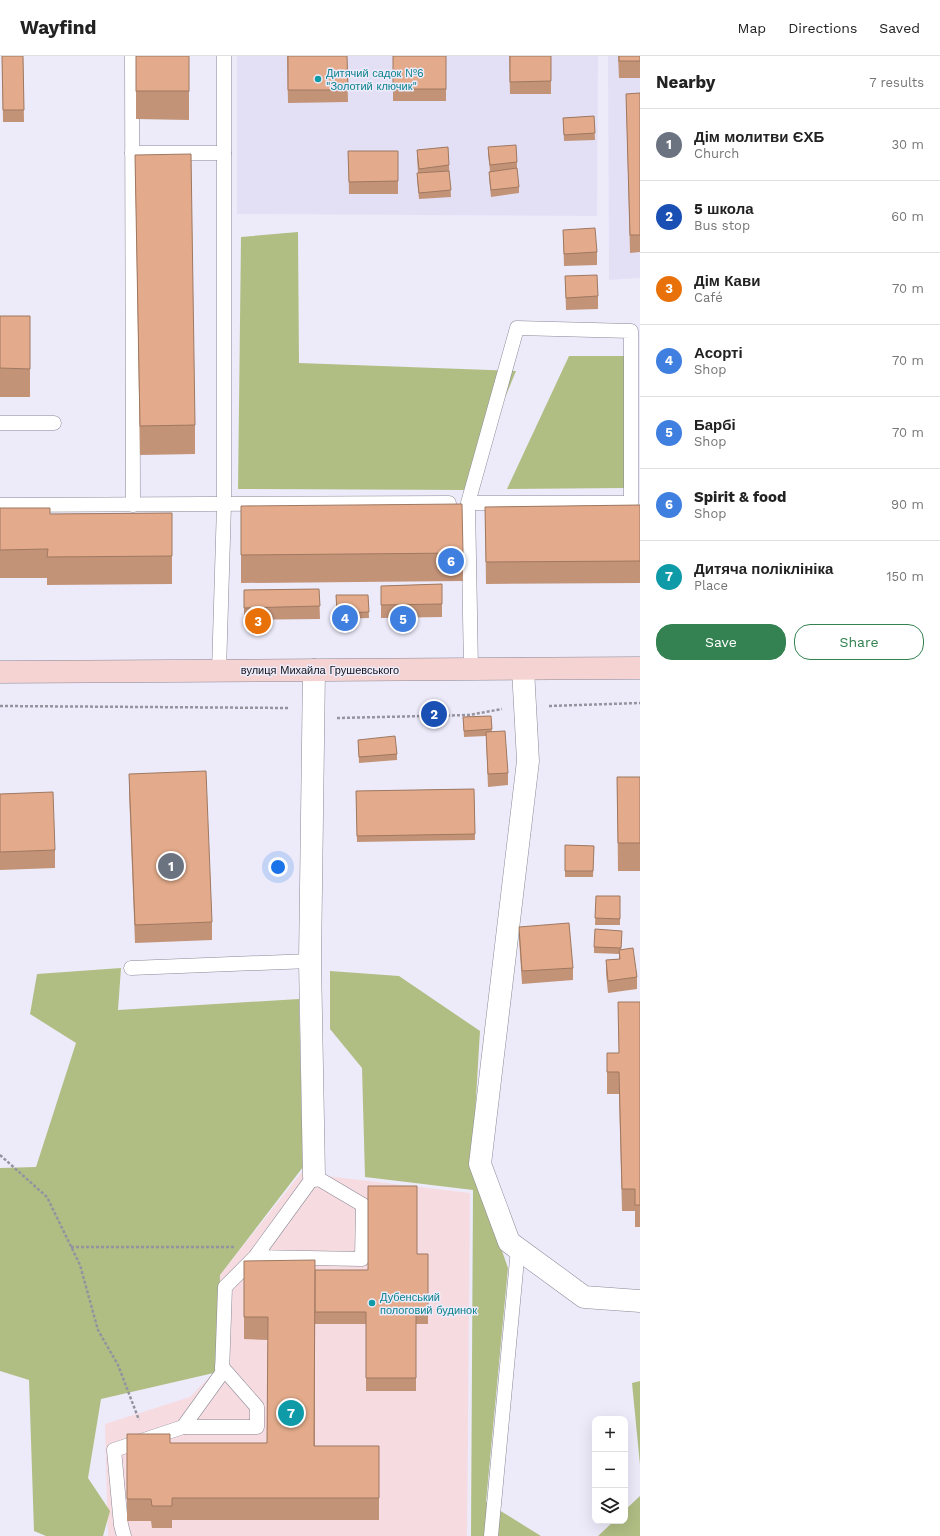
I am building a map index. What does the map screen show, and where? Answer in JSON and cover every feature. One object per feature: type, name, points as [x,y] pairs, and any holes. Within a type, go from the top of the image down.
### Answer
[{"type":"main road","name":"вулиця Михайла Грушевського","points":[[0,672],[640,668]]},
{"type":"street","points":[[523,668],[528,761],[480,1164],[509,1242],[584,1297],[640,1301]]},
{"type":"street","points":[[314,670],[310,961],[314,1176]]},
{"type":"lane","points":[[132,56],[133,505]]},
{"type":"lane","points":[[219,670],[224,505],[224,56]]},
{"type":"lane","points":[[132,153],[224,153]]},
{"type":"lane","points":[[468,503],[631,503],[631,331],[517,328],[468,503],[471,669]]},
{"type":"lane","points":[[0,423],[54,423]]},
{"type":"lane","points":[[0,504],[224,505],[449,503]]},
{"type":"lane","points":[[132,968],[310,961]]},
{"type":"lane","points":[[183,1427],[222,1373],[225,1287],[258,1252],[314,1176],[362,1206],[362,1259],[258,1252]]},
{"type":"lane","points":[[491,1536],[518,1249]]},
{"type":"lane","points":[[124,1536],[121,1525],[114,1450],[183,1427],[257,1427],[257,1407],[222,1367]]},
{"type":"path","points":[[0,1155],[47,1197],[80,1265],[98,1330],[118,1364],[133,1402],[145,1439]]},
{"type":"path","points":[[71,1247],[258,1252]]},
{"type":"shaded area","points":[[237,56],[598,56],[597,216],[237,214]]},
{"type":"shaded area","points":[[608,56],[640,56],[640,278],[609,280]]},
{"type":"shaded area","points":[[301,1173],[470,1193],[467,1536],[108,1536],[105,1424],[190,1397],[218,1368],[220,1275]]},
{"type":"green space","points":[[298,232],[299,363],[516,371],[467,490],[238,489],[241,237]]},
{"type":"green space","points":[[569,356],[626,356],[626,488],[507,489]]},
{"type":"green space","points":[[121,968],[118,1010],[299,999],[303,1167],[220,1275],[218,1372],[101,1399],[88,1478],[110,1511],[103,1536],[46,1536],[34,1531],[29,1380],[0,1371],[0,1168],[36,1167],[76,1043],[30,1014],[37,974]]},
{"type":"green space","points":[[330,971],[399,976],[480,1031],[472,1165],[508,1268],[486,1502],[541,1536],[471,1536],[473,1190],[365,1177],[362,1068],[330,1029]]},
{"type":"green space","points":[[640,1381],[640,1465],[632,1383]]},
{"type":"green space","points":[[640,1496],[640,1536],[598,1536],[611,1524],[628,1524],[628,1507]]},
{"type":"building","points":[[2,56],[23,56],[24,110],[3,110]]},
{"type":"building","points":[[136,56],[189,56],[189,91],[136,91]]},
{"type":"building","name":"Дитячий садок №6 \"Золотий ключик\"","points":[[288,56],[347,56],[348,90],[288,90]]},
{"type":"building","name":"Дитячий садок №6 \"Золотий ключик\"","points":[[393,56],[446,56],[446,89],[393,89]]},
{"type":"building","points":[[510,56],[551,56],[551,81],[510,82]]},
{"type":"building","points":[[619,56],[640,56],[640,61],[619,61]]},
{"type":"building","points":[[640,93],[640,235],[630,235],[626,94]]},
{"type":"building","points":[[594,116],[595,133],[564,135],[563,118]]},
{"type":"building","points":[[516,145],[517,162],[490,165],[488,147]]},
{"type":"building","points":[[448,147],[449,165],[419,169],[417,150]]},
{"type":"building","points":[[348,151],[398,151],[398,181],[349,182]]},
{"type":"building","points":[[191,154],[195,425],[140,426],[135,155]]},
{"type":"building","points":[[517,168],[519,187],[491,190],[489,172]]},
{"type":"building","points":[[449,171],[451,190],[419,193],[417,173]]},
{"type":"building","points":[[595,228],[597,252],[564,254],[563,230]]},
{"type":"building","points":[[597,275],[598,296],[566,298],[565,276]]},
{"type":"building","points":[[0,316],[30,316],[30,369],[0,368]]},
{"type":"building","points":[[462,504],[463,553],[241,555],[241,506]]},
{"type":"building","points":[[640,505],[640,561],[486,562],[485,507]]},
{"type":"building","points":[[0,508],[50,508],[50,514],[172,513],[172,556],[47,557],[48,549],[0,550]]},
{"type":"building","points":[[442,584],[442,604],[381,605],[381,586]]},
{"type":"building","points":[[319,589],[320,606],[244,608],[244,590]]},
{"type":"building","points":[[336,595],[368,595],[369,612],[337,613]]},
{"type":"building","points":[[491,716],[492,729],[464,731],[463,717]]},
{"type":"building","points":[[505,731],[508,773],[488,774],[486,732]]},
{"type":"building","points":[[395,736],[397,754],[359,757],[358,740]]},
{"type":"building","points":[[206,771],[212,922],[135,925],[129,774]]},
{"type":"building","points":[[617,777],[640,777],[640,843],[618,843]]},
{"type":"building","points":[[474,789],[475,834],[357,836],[356,791]]},
{"type":"building","points":[[53,792],[55,850],[0,852],[0,794]]},
{"type":"building","points":[[565,845],[594,846],[593,871],[565,871]]},
{"type":"building","points":[[596,896],[620,896],[620,919],[595,918]]},
{"type":"building","points":[[569,923],[573,968],[522,971],[519,927]]},
{"type":"building","points":[[595,929],[622,931],[621,948],[594,947]]},
{"type":"building","points":[[633,948],[637,977],[608,981],[606,960],[620,959],[619,950]]},
{"type":"building","points":[[618,1002],[640,1002],[640,1205],[635,1205],[635,1189],[622,1189],[619,1072],[607,1072],[607,1053],[619,1053]]},
{"type":"building","name":"Дубенський пологовий будинок","points":[[368,1186],[417,1186],[417,1254],[428,1254],[428,1312],[416,1312],[416,1378],[366,1378],[366,1312],[315,1312],[315,1270],[368,1270]]},
{"type":"building","points":[[315,1260],[314,1446],[379,1446],[379,1498],[172,1498],[172,1506],[152,1506],[151,1499],[127,1499],[127,1434],[170,1434],[170,1443],[267,1443],[268,1317],[244,1317],[244,1261]]},
{"type":"place","name":"Дитячий садок №6 \"Золотий ключик\"","points":[[318,79]]},
{"type":"place","name":"Spirit & food","points":[[451,561]]},
{"type":"place","name":"Асорті","points":[[345,618]]},
{"type":"place","name":"Барбі","points":[[403,619]]},
{"type":"place","name":"Дім Кави","points":[[258,621]]},
{"type":"place","name":"5 школа","points":[[434,714]]},
{"type":"place","name":"Дім молитви ЄХБ","points":[[171,866]]},
{"type":"place","name":"Дубенський пологовий будинок","points":[[372,1303]]},
{"type":"place","name":"Дитяча поліклініка","points":[[291,1413]]}]
